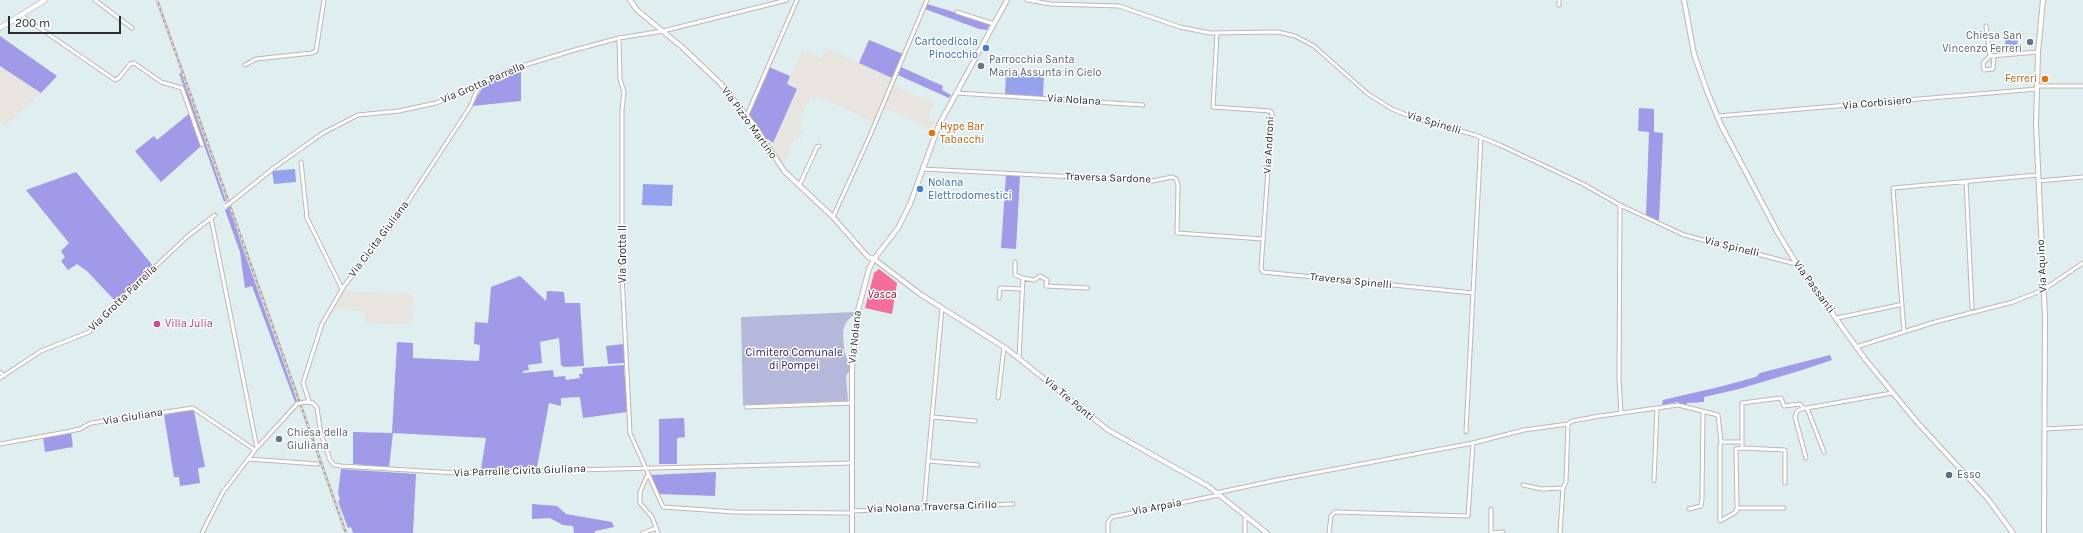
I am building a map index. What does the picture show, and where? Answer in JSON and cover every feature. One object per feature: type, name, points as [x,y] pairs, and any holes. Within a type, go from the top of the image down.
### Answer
[{"type":"main road","points":[[0,28],[22,16],[45,0]]},
{"type":"street","points":[[95,0],[132,28]]},
{"type":"street","points":[[245,65],[256,59],[312,53],[316,51],[324,0]]},
{"type":"street","name":"Via Pizzo Martino","points":[[630,0],[637,10],[656,28],[663,31],[720,83],[747,115],[784,171],[833,217],[864,252],[874,259]]},
{"type":"street","name":"Via Grotta Parrella","points":[[226,206],[275,167],[323,133],[358,115],[399,111],[436,103],[479,86],[486,80],[512,69],[619,38],[663,31],[786,0]]},
{"type":"street","points":[[747,115],[797,0]]},
{"type":"street","points":[[833,217],[869,138],[927,0]]},
{"type":"street","name":"Via Nolana","points":[[852,533],[852,367],[856,314],[869,269],[874,259],[898,228],[910,204],[939,125],[1007,0]]},
{"type":"street","name":"Via Spinelli","points":[[1027,0],[1051,4],[1119,6],[1210,34],[1278,32],[1295,36],[1314,46],[1368,94],[1392,108],[1417,119],[1481,137],[1583,184],[1620,205],[1684,234],[1796,263]]},
{"type":"street","points":[[1558,6],[1559,0]]},
{"type":"street","name":"Via Passanti","points":[[1684,0],[1694,54],[1718,116],[1778,233],[1796,263],[1856,347],[1892,393],[1988,500],[2014,533]]},
{"type":"street","name":"Via Aquino","points":[[2043,0],[2038,52],[2037,87],[2038,181],[2043,290],[2045,429],[2044,533]]},
{"type":"street","points":[[957,12],[994,24]]},
{"type":"street","points":[[22,16],[115,80],[119,78],[130,64],[134,64],[161,82],[182,88],[202,145]]},
{"type":"street","points":[[1986,26],[1992,57],[1993,69],[1984,70],[1983,63],[1992,57],[2038,52]]},
{"type":"street","name":"Via Androni","points":[[1217,33],[1213,107],[1270,111],[1272,113],[1263,239]]},
{"type":"street","name":"Via Grotta II","points":[[619,38],[620,79],[624,92],[622,110],[622,282],[629,425],[632,439],[648,474]]},
{"type":"street","name":"Via Cicita Giuliana","points":[[309,401],[303,383],[321,328],[342,289],[394,223],[470,106],[479,86]]},
{"type":"street","name":"Via Corbisiero","points":[[1718,116],[2037,87],[2083,86]]},
{"type":"street","name":"Via Nolana","points":[[957,93],[1143,105]]},
{"type":"street","points":[[1466,432],[1481,137]]},
{"type":"street","points":[[799,186],[817,147],[819,146]]},
{"type":"street","points":[[301,162],[307,218],[342,289]]},
{"type":"street","name":"Traversa Sardone","points":[[922,169],[1152,181],[1172,177],[1176,179],[1178,185],[1176,231],[1178,234],[1263,239]]},
{"type":"street","points":[[1904,332],[1893,188],[2038,175]]},
{"type":"street","points":[[2038,181],[2083,178]]},
{"type":"street","points":[[1966,181],[1972,308]]},
{"type":"street","points":[[1620,205],[1619,378],[1621,413]]},
{"type":"street","name":"Via Grotta Parrella","points":[[0,378],[42,351],[89,332],[125,295],[188,236],[215,215]]},
{"type":"street","points":[[211,218],[256,449]]},
{"type":"street","name":"Traversa Spinelli","points":[[1263,239],[1261,269],[1263,272],[1473,293]]},
{"type":"street","name":"Via Tre Ponti","points":[[874,259],[920,294],[1004,347],[1108,430],[1208,486],[1267,533]]},
{"type":"street","points":[[1015,262],[1015,275],[1022,278],[1034,280],[1040,276],[1047,280],[1046,286],[1088,288]]},
{"type":"street","points":[[1856,347],[2013,302],[2043,290],[2083,263]]},
{"type":"street","points":[[1019,358],[1022,278]]},
{"type":"street","points":[[999,298],[1000,288],[1022,289]]},
{"type":"street","points":[[1836,318],[1899,305]]},
{"type":"street","points":[[924,508],[942,308]]},
{"type":"street","points":[[998,398],[1004,347]]},
{"type":"street","points":[[0,372],[4,376]]},
{"type":"street","points":[[1806,458],[1795,417],[1797,411],[1805,408],[1892,393]]},
{"type":"street","points":[[1742,448],[1742,403],[1780,398],[1784,406],[1800,404],[1805,408],[1824,452]]},
{"type":"street","points":[[202,533],[223,492],[256,449],[297,404],[309,401]]},
{"type":"street","name":"Via Parrelle Civita Giuliana","points":[[309,401],[315,405],[318,411],[321,434],[330,460],[338,466],[444,473],[852,463]]},
{"type":"street","points":[[746,407],[852,403]]},
{"type":"street","points":[[1218,494],[1277,480],[1473,443],[1524,430],[1568,424],[1572,421],[1621,413],[1678,405],[1716,414],[1719,417],[1721,442],[1720,521],[1736,512],[1737,508],[1736,449],[1785,450],[1786,483]]},
{"type":"street","name":"Via Giuliana","points":[[0,444],[80,429],[90,423],[193,408],[256,449]]},
{"type":"street","points":[[1654,481],[1657,408]]},
{"type":"street","points":[[1689,509],[1701,506],[1703,412]]},
{"type":"street","points":[[933,417],[975,421]]},
{"type":"street","points":[[1560,533],[1563,488],[1566,482],[1568,424]]},
{"type":"street","points":[[2045,429],[2083,427]]},
{"type":"street","points":[[1721,442],[1742,442]]},
{"type":"street","points":[[1329,533],[1331,516],[1335,512],[1468,516],[1473,443]]},
{"type":"street","points":[[248,460],[318,464]]},
{"type":"street","points":[[928,461],[978,465]]},
{"type":"street","points":[[648,474],[640,492],[640,503],[652,517],[658,533]]},
{"type":"street","name":"Via Nolana Traversa Cirillo","points":[[648,474],[663,507],[735,512],[852,512],[1013,504]]},
{"type":"street","points":[[1523,485],[1542,489],[1563,488]]},
{"type":"street","name":"Via Arpaia","points":[[1108,533],[1108,522],[1112,517],[1218,494]]},
{"type":"street","points":[[1737,508],[1784,508]]},
{"type":"street","points":[[1491,509],[1491,532],[1503,532]]},
{"type":"street","points":[[1244,533],[1245,515]]},
{"type":"street","points":[[643,533],[656,528]]},
{"type":"shaded area","points":[[927,4],[990,24],[987,30],[979,29],[925,9]]},
{"type":"shaded area","points":[[0,36],[57,76],[41,93],[0,66]]},
{"type":"shaded area","points":[[2006,36],[2018,37],[2017,53],[2004,53]]},
{"type":"shaded area","points":[[869,40],[903,54],[892,78],[859,63]]},
{"type":"shaded area","points":[[826,48],[892,78],[874,122],[817,97],[815,100],[810,98],[800,120],[802,121],[799,129],[804,132],[801,139],[795,137],[783,166],[770,148],[797,89],[787,84],[802,50],[822,58]]},
{"type":"shaded area","points":[[0,66],[41,93],[5,127],[0,123]]},
{"type":"shaded area","points":[[769,67],[790,76],[787,84],[797,89],[773,143],[768,139],[766,142],[749,115]]},
{"type":"shaded area","points":[[901,67],[943,86],[942,90],[951,95],[949,98],[898,75]]},
{"type":"shaded area","points":[[521,68],[521,101],[472,106],[485,83]]},
{"type":"shaded area","points":[[179,73],[181,73],[226,201],[224,202]]},
{"type":"shaded area","points":[[1006,73],[1044,75],[1043,97],[1005,95]]},
{"type":"shaded area","points":[[893,85],[934,103],[928,117],[936,121],[932,130],[883,107]]},
{"type":"shaded area","points":[[1639,108],[1654,109],[1654,132],[1663,133],[1659,221],[1646,215],[1649,132],[1638,131]]},
{"type":"shaded area","points":[[190,113],[201,146],[161,182],[135,151],[154,136],[157,140]]},
{"type":"shaded area","points":[[295,169],[296,182],[274,184],[272,171]]},
{"type":"shaded area","points":[[76,172],[154,267],[116,302],[87,271],[77,264],[68,270],[61,261],[65,257],[61,251],[69,243],[26,190]]},
{"type":"shaded area","points":[[1006,175],[1020,176],[1016,249],[1001,248]]},
{"type":"shaded area","points":[[643,184],[673,185],[672,206],[642,205]]},
{"type":"shaded area","points":[[229,207],[297,401],[295,402],[252,286],[245,288],[240,252],[225,210]]},
{"type":"shaded area","points":[[520,276],[546,301],[547,291],[564,292],[565,303],[580,303],[584,366],[564,367],[561,365],[559,338],[540,342],[542,363],[528,365],[529,370],[523,371],[523,373],[553,370],[554,377],[565,376],[566,380],[580,378],[579,374],[583,374],[582,368],[624,365],[627,412],[583,418],[580,397],[561,398],[561,406],[549,403],[537,467],[481,469],[486,438],[393,433],[389,467],[353,464],[353,432],[392,433],[397,342],[413,343],[413,358],[479,361],[480,345],[474,344],[475,322],[488,323],[491,287]]},
{"type":"shaded area","points":[[344,291],[411,294],[414,298],[412,325],[365,323],[364,312],[334,308]]},
{"type":"shaded area","points":[[624,344],[624,363],[608,364],[606,346]]},
{"type":"shaded area","points":[[1830,355],[1832,360],[1739,389],[1704,397],[1704,402],[1687,403],[1686,406],[1677,402],[1662,405],[1663,400],[1719,387],[1756,377],[1760,373]]},
{"type":"shaded area","points":[[190,410],[194,411],[205,467],[198,468],[200,483],[180,486],[179,477],[174,477],[164,415]]},
{"type":"shaded area","points":[[684,418],[685,437],[677,438],[677,464],[659,464],[659,419]]},
{"type":"shaded area","points":[[71,432],[73,447],[45,452],[43,438]]},
{"type":"shaded area","points":[[341,469],[416,474],[413,533],[353,533],[351,527],[348,528],[338,501],[340,500],[338,493]]},
{"type":"shaded area","points":[[716,472],[715,496],[659,494],[650,475]]},
{"type":"shaded area","points":[[532,504],[557,506],[566,514],[612,522],[614,527],[595,531],[595,533],[574,533],[573,526],[563,525],[550,518],[532,519]]},
{"type":"green space","name":"Cimitero Comunale di Pompei","points":[[856,312],[846,322],[843,331],[844,351],[851,369],[846,376],[848,401],[743,405],[741,317]]},
{"type":"water","name":"Vasca","points":[[879,269],[897,283],[892,314],[865,308],[874,273]]},
{"type":"railway","points":[[157,0],[346,533]]},
{"type":"place","name":"Chiesa San Vincenzo Ferreri","points":[[2030,42]]},
{"type":"place","name":"Cartoedicola Pinocchio","points":[[986,48]]},
{"type":"place","name":"Parrocchia Santa Maria Assunta in Cielo","points":[[981,66]]},
{"type":"place","name":"Ferreri","points":[[2045,79]]},
{"type":"place","name":"Hype Bar Tabacchi","points":[[932,133]]},
{"type":"place","name":"Nolana Elettrodomestici","points":[[920,189]]},
{"type":"place","name":"Villa Julia","points":[[157,324]]},
{"type":"place","name":"Chiesa della Giuliana","points":[[279,439]]},
{"type":"place","name":"Esso","points":[[1949,475]]}]
